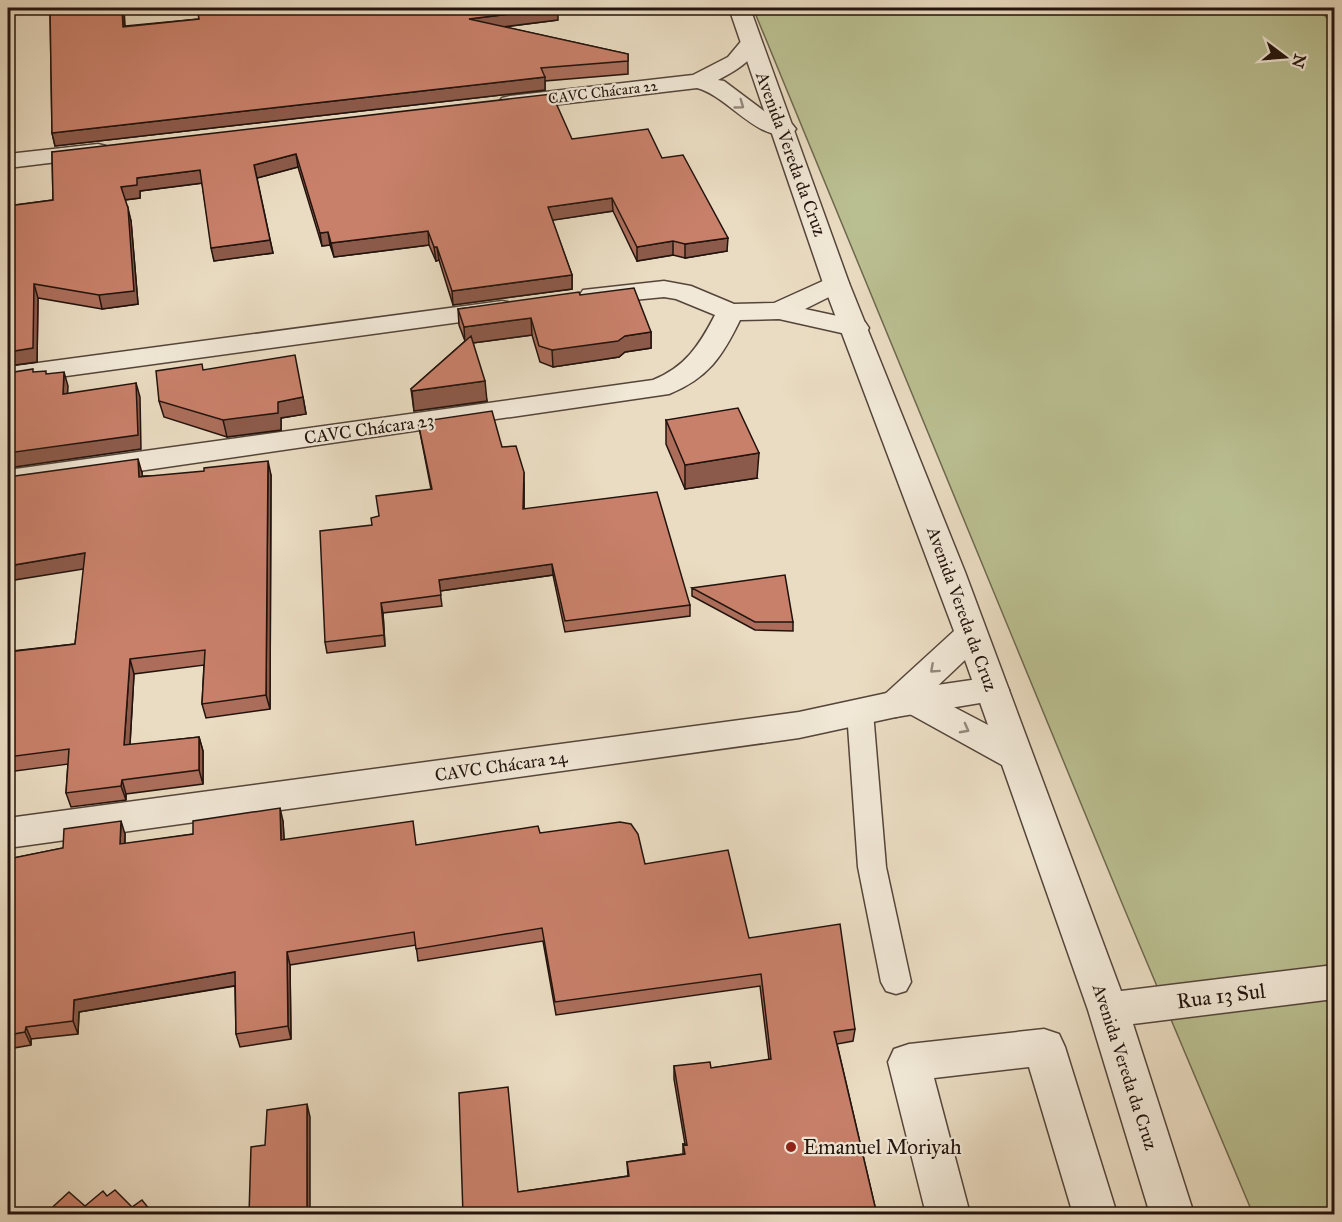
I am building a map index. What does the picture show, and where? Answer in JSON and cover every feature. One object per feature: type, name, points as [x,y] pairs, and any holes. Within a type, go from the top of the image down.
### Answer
[{"type":"street","name":"Avenida Vereda da Cruz","points":[[739,8],[784,129],[836,283],[972,634],[1017,758],[1107,1010],[1172,1215]]},
{"type":"street","name":"CAVC Chácara 22","points":[[484,106],[698,81],[736,62],[751,44]]},
{"type":"street","points":[[698,81],[716,86],[756,116],[784,129]]},
{"type":"street","points":[[8,161],[115,149]]},
{"type":"street","points":[[779,311],[836,283]]},
{"type":"street","points":[[568,299],[663,289],[682,292],[730,312],[779,311],[855,328]]},
{"type":"street","points":[[8,376],[533,304]]},
{"type":"street","name":"CAVC Chácara 23","points":[[8,480],[659,388],[681,380],[695,369],[709,353],[730,312]]},
{"type":"street","points":[[972,634],[905,703],[1017,758]]},
{"type":"street","name":"CAVC Chácara 24","points":[[8,833],[799,725],[905,703],[992,690]]},
{"type":"street","name":"Rua 13 Sul","points":[[1107,1010],[1335,982]]},
{"type":"street","points":[[948,1215],[909,1062],[1044,1047],[1095,1215]]},
{"type":"lane","points":[[860,712],[872,867],[896,982]]},
{"type":"green space","points":[[753,8],[1317,8],[1334,25],[1334,1214],[1253,1214],[1124,908]]},
{"type":"building","points":[[50,8],[122,8],[123,27],[199,19],[197,8],[557,8],[469,19],[628,54],[628,61],[541,68],[545,77],[52,133]]},
{"type":"building","points":[[552,94],[572,139],[648,129],[662,158],[683,155],[728,238],[685,244],[673,241],[637,247],[612,198],[548,207],[572,275],[452,291],[437,247],[434,247],[428,231],[331,243],[328,232],[320,233],[296,154],[254,165],[270,240],[211,248],[200,170],[137,178],[137,185],[121,187],[128,208],[134,291],[99,295],[34,284],[33,348],[8,352],[8,206],[53,200],[52,152]]},
{"type":"building","points":[[634,288],[651,332],[625,336],[618,341],[552,350],[539,346],[531,318],[464,327],[458,309],[579,292],[580,295]]},
{"type":"building","points":[[471,336],[485,381],[412,391],[411,389]]},
{"type":"building","points":[[295,355],[303,397],[278,402],[278,413],[223,420],[159,401],[156,371],[202,364],[203,370]]},
{"type":"building","points":[[33,369],[33,372],[46,371],[46,374],[64,372],[63,394],[136,383],[138,435],[8,453],[8,373]]},
{"type":"building","points":[[738,408],[759,453],[685,465],[666,420]]},
{"type":"building","points":[[492,411],[502,447],[516,446],[524,472],[523,509],[657,492],[690,605],[565,621],[552,564],[439,580],[441,595],[381,603],[384,635],[325,642],[320,531],[372,525],[371,518],[379,516],[376,496],[432,489],[418,422]]},
{"type":"building","points":[[138,459],[139,477],[204,471],[204,468],[268,461],[266,695],[202,704],[205,650],[130,659],[124,745],[199,737],[199,770],[122,780],[121,786],[66,793],[69,749],[8,757],[8,652],[75,644],[85,553],[8,566],[8,477]]},
{"type":"building","points":[[785,575],[793,622],[755,622],[692,588]]},
{"type":"building","points":[[280,808],[281,840],[413,821],[416,845],[538,826],[540,833],[620,822],[631,824],[638,834],[645,864],[728,850],[749,938],[840,924],[855,1029],[834,1032],[877,1215],[463,1215],[459,1093],[508,1087],[518,1192],[629,1176],[627,1162],[685,1154],[683,1144],[687,1145],[674,1066],[710,1062],[711,1068],[771,1059],[761,974],[555,1002],[542,928],[416,949],[414,932],[287,952],[288,1026],[236,1034],[235,972],[74,1000],[73,1021],[26,1027],[25,1032],[8,1035],[8,859],[63,848],[64,829],[121,821],[120,844],[193,834],[193,821]]},
{"type":"building","points":[[307,1104],[307,1215],[249,1215],[251,1147],[265,1145],[267,1110]]},
{"type":"building","points":[[115,1190],[132,1207],[142,1200],[154,1215],[44,1215],[69,1192],[85,1206],[103,1191],[107,1196]]},
{"type":"place","name":"Emanuel Moriyah","points":[[791,1147]]}]
